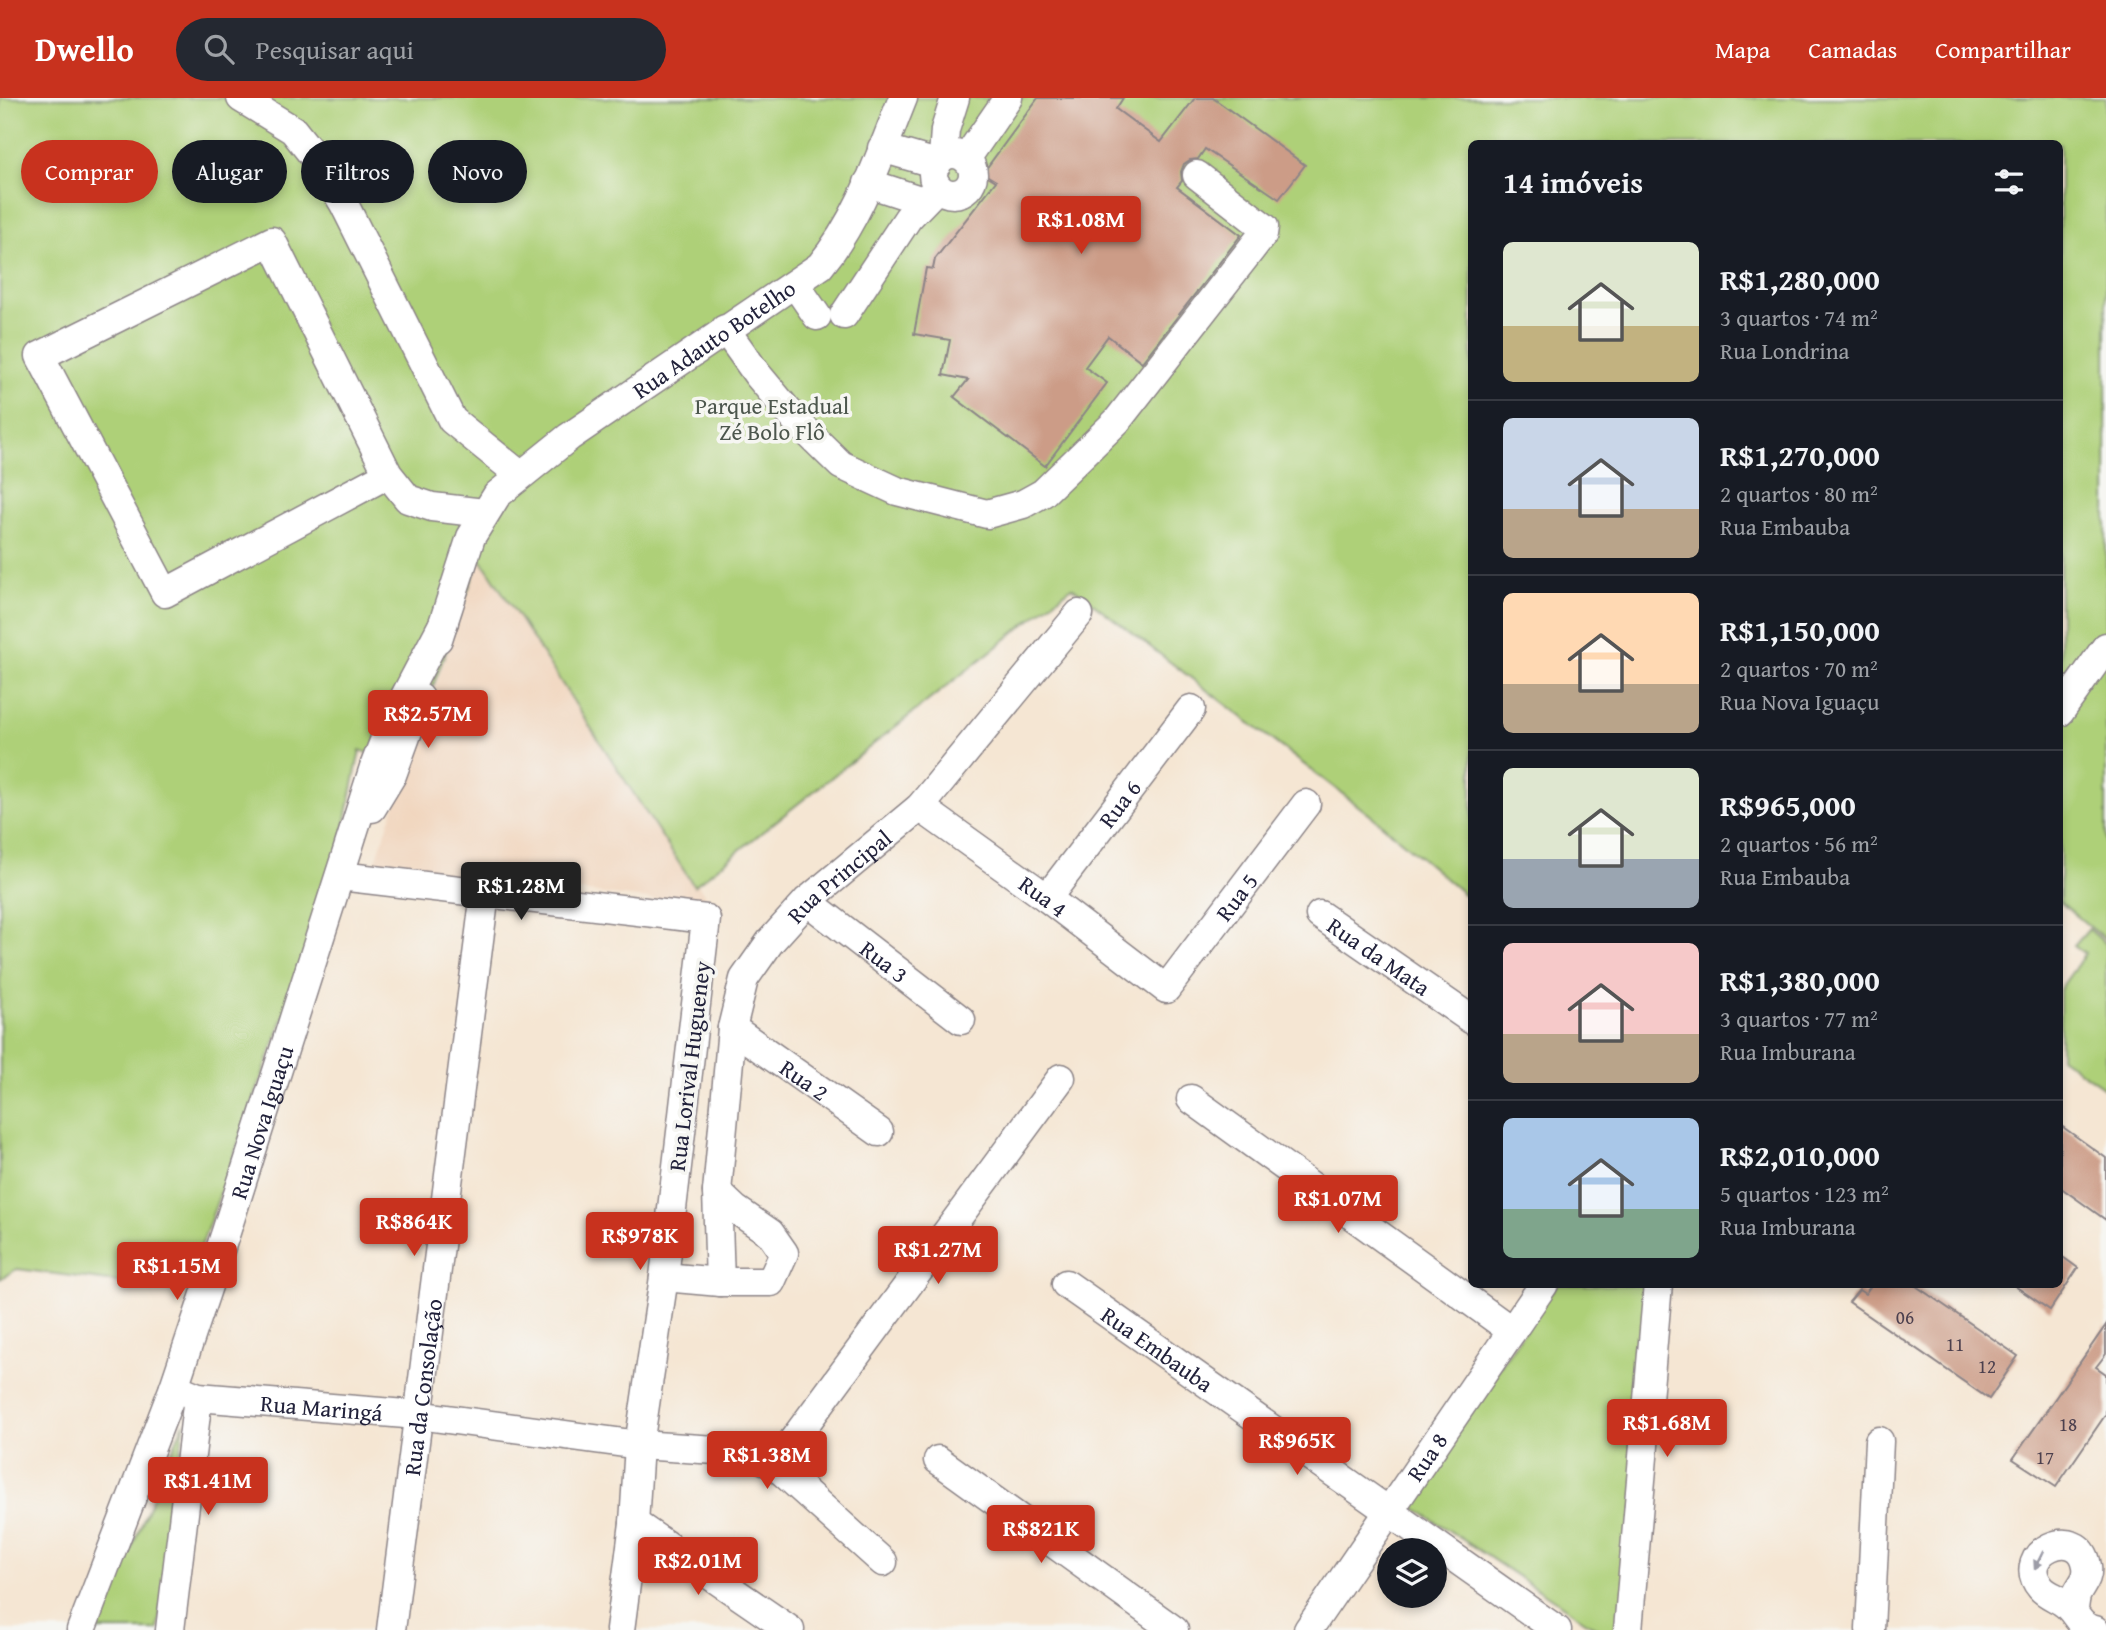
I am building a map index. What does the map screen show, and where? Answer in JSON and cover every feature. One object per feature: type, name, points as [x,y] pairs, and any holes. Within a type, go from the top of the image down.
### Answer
[{"type":"street","points":[[241,98],[293,130],[320,164],[345,204],[452,420],[520,475]]},
{"type":"street","name":"Rua Adauto Botelho","points":[[478,525],[497,495],[520,475],[725,328],[820,266],[843,236],[903,98]]},
{"type":"street","points":[[941,174],[945,130],[955,98]]},
{"type":"street","points":[[795,284],[830,316],[882,255],[941,174],[1008,98]]},
{"type":"street","points":[[883,148],[941,174]]},
{"type":"street","points":[[868,183],[941,174]]},
{"type":"street","points":[[725,328],[757,374],[798,423],[841,465],[897,491],[988,514],[1023,504],[1043,494],[1117,421],[1264,234],[1264,227],[1197,175]]},
{"type":"street","points":[[388,474],[165,593],[40,356],[272,241],[388,474],[408,499],[478,525]]},
{"type":"street","name":"Rua Nova Iguaçu","points":[[81,1630],[186,1392],[344,863],[392,775],[478,525]]},
{"type":"street","name":"Rua Principal","points":[[720,1282],[718,1192],[732,1028],[744,979],[770,942],[807,901],[920,807],[1079,614]]},
{"type":"street","points":[[2063,708],[2106,647]]},
{"type":"street","name":"Rua 6","points":[[1047,898],[1191,709]]},
{"type":"street","name":"Rua 5","points":[[1166,989],[1306,804]]},
{"type":"street","name":"Rua 4","points":[[920,807],[1047,898],[1166,989]]},
{"type":"street","points":[[344,863],[485,893]]},
{"type":"street","name":"Rua Lorival Hugueney","points":[[485,893],[706,919],[664,1277],[639,1445],[634,1523],[620,1630]]},
{"type":"street","name":"Rua da Consolação","points":[[391,1630],[485,893]]},
{"type":"street","name":"Rua 3","points":[[807,901],[961,1020]]},
{"type":"street","name":"Rua da Mata","points":[[1320,915],[1468,1017]]},
{"type":"street","name":"Rua 2","points":[[732,1028],[879,1132]]},
{"type":"street","points":[[775,1465],[1061,1078]]},
{"type":"street","points":[[1191,1099],[1512,1331]]},
{"type":"street","points":[[664,1277],[720,1282],[771,1282],[784,1254],[771,1233],[734,1209],[718,1192]]},
{"type":"street","name":"Rua Embauba","points":[[1066,1284],[1557,1630]]},
{"type":"street","name":"Rua 8","points":[[1308,1630],[1541,1288]]},
{"type":"street","points":[[1628,1630],[1658,1288]]},
{"type":"street","points":[[170,1630],[186,1392]]},
{"type":"street","name":"Rua Maringá","points":[[186,1392],[418,1415],[639,1445],[747,1452],[775,1465],[883,1562]]},
{"type":"street","points":[[1870,1630],[1879,1441]]},
{"type":"street","points":[[938,1461],[1174,1630]]},
{"type":"street","points":[[634,1523],[790,1630]]},
{"type":"street","points":[[2074,1612],[2084,1628],[2095,1630]]},
{"type":"shaded area","points":[[480,557],[713,907],[374,866]]},
{"type":"green space","name":"Parque Estadual Zé Bolo Flô","points":[[0,98],[2106,98],[2106,940],[2063,904],[2063,140],[1468,140],[1468,898],[1378,821],[1072,587],[694,886],[480,558],[404,766],[360,750],[340,849],[287,1007],[185,1291],[17,1269],[0,1279]]},
{"type":"green space","points":[[2089,929],[2106,944],[2106,1089],[2063,1059],[2063,985],[2085,954],[2074,946]]},
{"type":"green space","points":[[1554,1288],[1649,1288],[1627,1630],[1599,1630],[1406,1502]]},
{"type":"green space","points":[[184,1423],[158,1630],[97,1630]]},
{"type":"building","points":[[1038,98],[1123,98],[1116,109],[1161,142],[1195,98],[1213,98],[1305,165],[1279,199],[1205,149],[1198,159],[1184,164],[1182,181],[1177,187],[1241,235],[1142,362],[1108,336],[1085,367],[1107,383],[1045,466],[954,397],[968,380],[943,375],[950,340],[914,334],[926,268],[933,269],[935,259],[996,181],[983,173]]},
{"type":"building","points":[[2063,1127],[2106,1158],[2106,1220],[2063,1189]]},
{"type":"building","points":[[2063,1257],[2078,1268],[2050,1310],[2018,1288],[2063,1288]]},
{"type":"building","points":[[1869,1288],[1919,1288],[2018,1356],[1989,1399],[1849,1302],[1859,1290],[1865,1294]]},
{"type":"building","points":[[2106,1325],[2106,1354],[2096,1367],[2106,1374],[2106,1414],[2056,1487],[2013,1459]]}]
